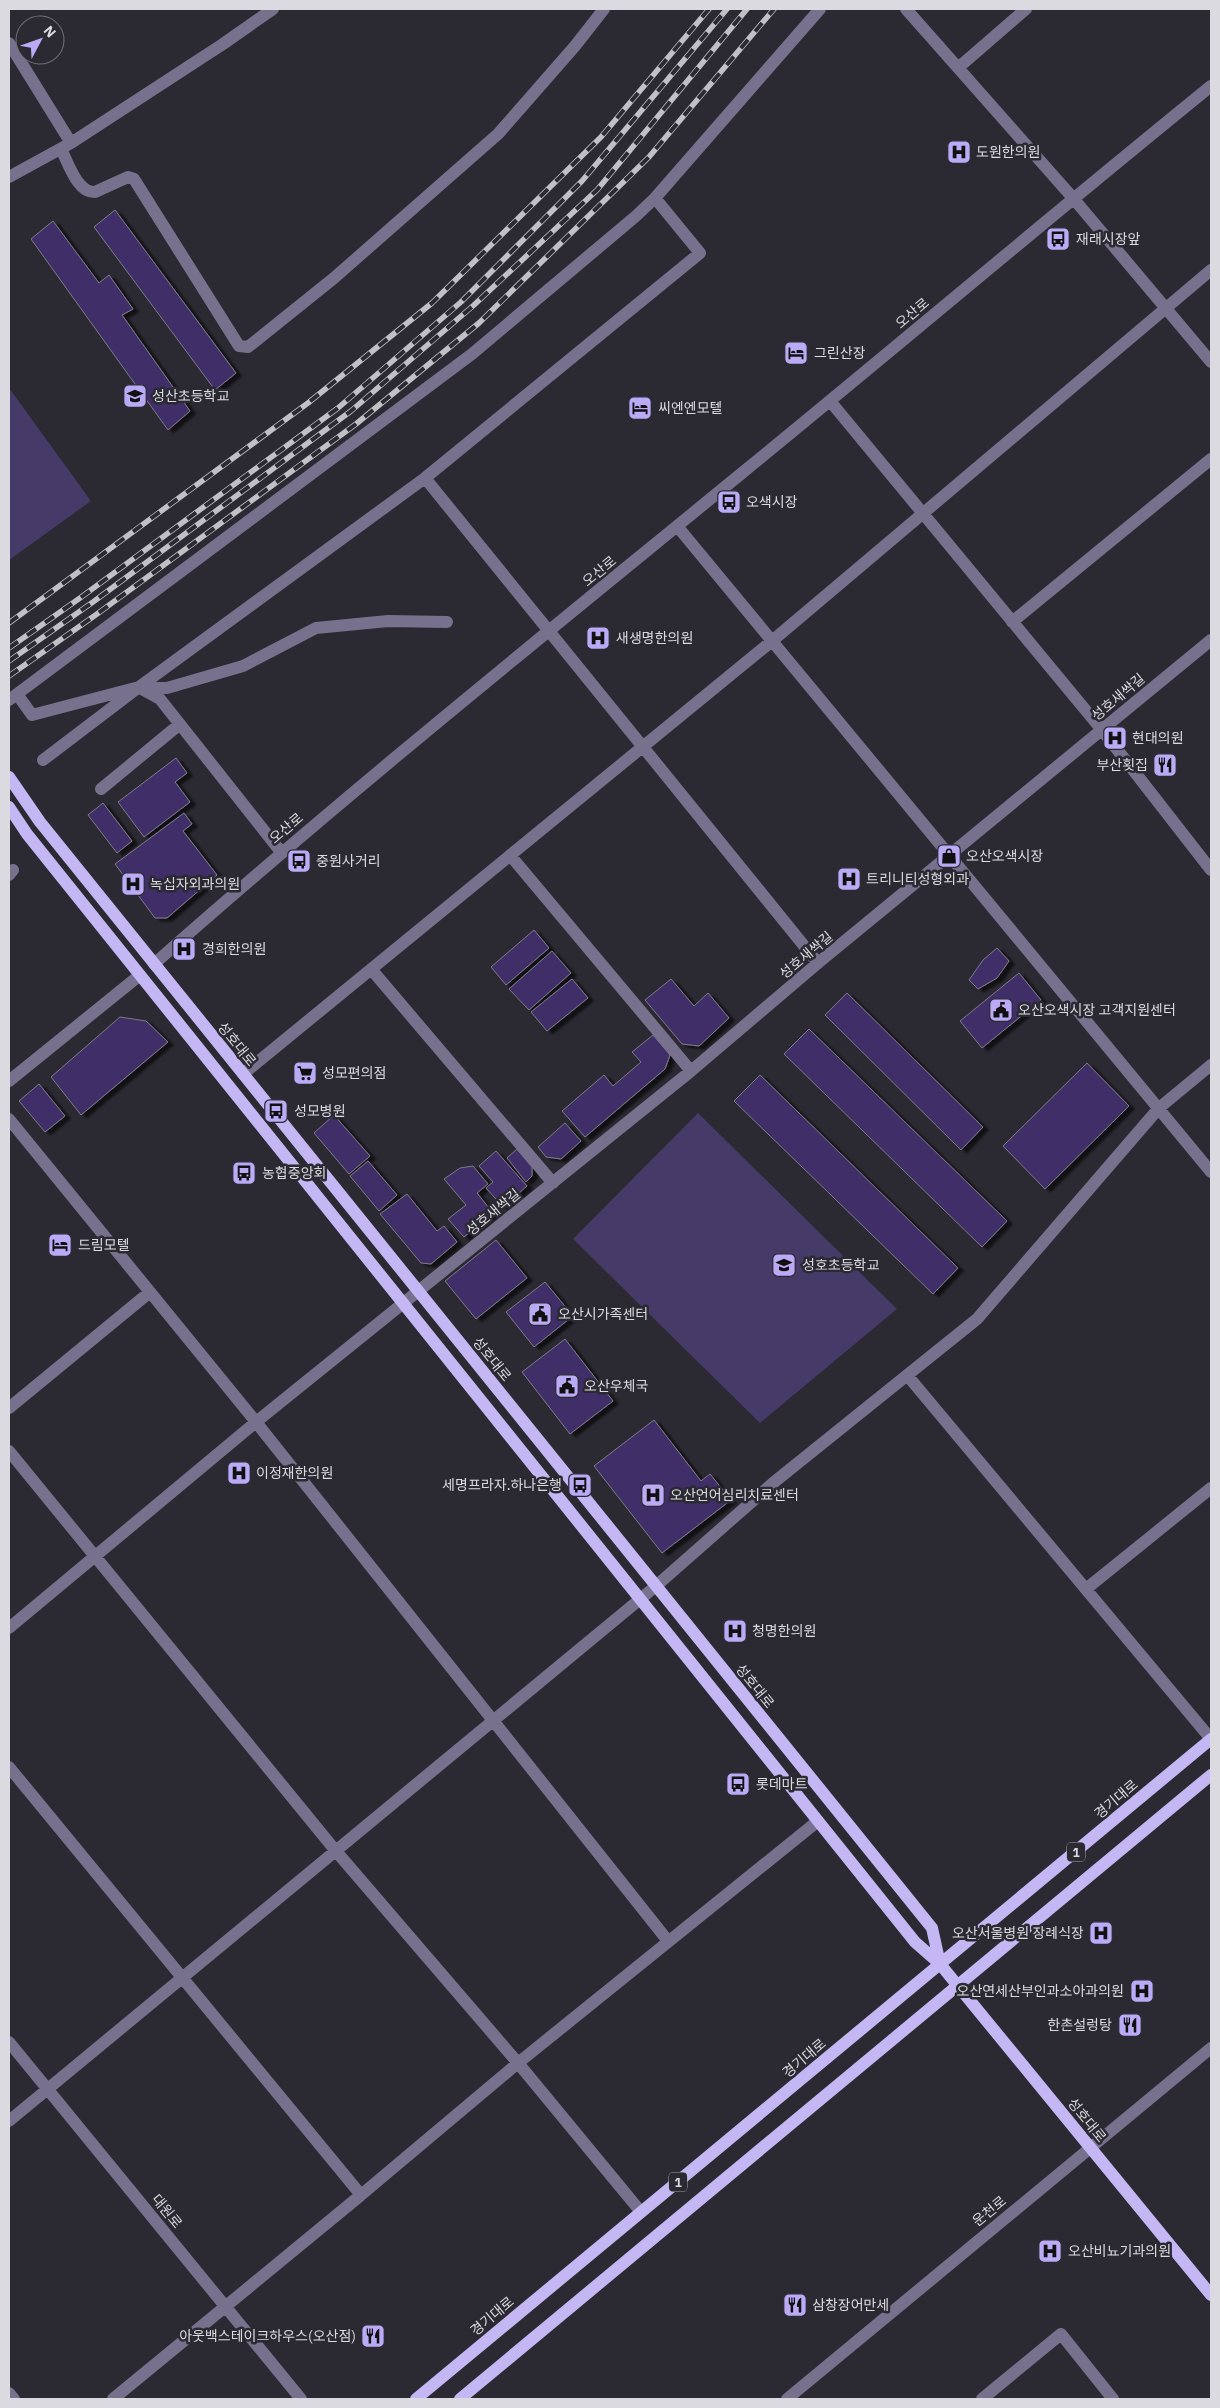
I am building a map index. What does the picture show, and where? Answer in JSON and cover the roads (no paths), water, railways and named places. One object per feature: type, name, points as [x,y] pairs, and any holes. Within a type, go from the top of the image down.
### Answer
[{"type":"main road","name":"성호대로","points":[[9,777],[40,822],[932,1928],[940,1964]]},
{"type":"main road","name":"성호대로","points":[[9,807],[27,834],[915,1942],[940,1964],[1211,2295]]},
{"type":"main road","name":"오산로","points":[[140,975],[154,964]]},
{"type":"main road","name":"경기대로","points":[[416,2399],[1211,1739]]},
{"type":"main road","name":"1","points":[[460,2399],[1211,1775]]},
{"type":"street","points":[[9,177],[66,146],[223,44],[273,9]]},
{"type":"street","points":[[9,43],[66,146],[77,179],[85,190],[90,192],[128,177],[134,179],[239,346],[248,347],[334,278],[498,134],[575,46],[604,9]]},
{"type":"street","points":[[447,622],[388,621],[316,628],[243,666],[167,688],[139,687],[32,715],[13,697],[464,360],[655,198],[820,9]]},
{"type":"street","points":[[906,9],[1073,198],[1211,362]]},
{"type":"street","points":[[959,67],[1026,9]]},
{"type":"street","name":"오산로","points":[[154,964],[280,852],[1211,86]]},
{"type":"street","points":[[43,760],[139,687],[425,478],[700,254],[655,198]]},
{"type":"street","points":[[243,1074],[772,641],[1211,270]]},
{"type":"street","points":[[830,401],[1102,730],[1211,870]]},
{"type":"street","points":[[1012,622],[1211,459]]},
{"type":"street","points":[[425,478],[818,963]]},
{"type":"street","points":[[677,526],[1211,1172]]},
{"type":"street","name":"성호새싹길","points":[[9,1628],[256,1422],[691,1071],[818,963],[1211,640]]},
{"type":"street","points":[[139,687],[160,699],[280,852]]},
{"type":"street","points":[[102,789],[180,724]]},
{"type":"street","points":[[510,855],[691,1071]]},
{"type":"street","points":[[371,969],[553,1183]]},
{"type":"street","name":"오산로","points":[[9,1081],[140,975]]},
{"type":"street","points":[[9,2120],[656,1586],[773,1483],[976,1319],[1159,1108],[1211,1065]]},
{"type":"street","points":[[9,1119],[256,1422],[492,1722],[668,1941]]},
{"type":"street","points":[[9,1408],[150,1292]]},
{"type":"street","points":[[907,1375],[1211,1739]]},
{"type":"street","points":[[9,1451],[336,1850],[518,2063],[641,2212]]},
{"type":"street","points":[[1086,1589],[1211,1488]]},
{"type":"street","points":[[9,1767],[361,2195]]},
{"type":"street","points":[[113,2399],[518,2063],[818,1821]]},
{"type":"street","name":"대원로","points":[[9,2042],[301,2399]]},
{"type":"street","name":"운천로","points":[[796,2397],[993,2227],[1211,2048]]},
{"type":"street","points":[[982,2399],[1061,2334],[1113,2399]]},
{"type":"street","points":[[9,2393],[14,2399]]},
{"type":"railway","points":[[9,623],[308,403],[432,303],[601,137],[709,9]]},
{"type":"railway","points":[[9,648],[338,408],[461,302],[582,181],[727,9]]},
{"type":"railway","points":[[9,661],[93,602],[351,411],[474,305],[597,190],[747,9]]},
{"type":"railway","points":[[9,676],[97,614],[356,424],[479,323],[649,157],[774,9]]},
{"type":"place","name":"도원한의원","points":[[959,152]]},
{"type":"place","name":"재래시장앞","points":[[1058,239]]},
{"type":"place","name":"그린산장","points":[[796,353]]},
{"type":"place","name":"성산초등학교","points":[[135,396]]},
{"type":"place","name":"씨엔엔모텔","points":[[640,408]]},
{"type":"place","name":"오색시장","points":[[729,502]]},
{"type":"place","name":"새생명한의원","points":[[598,638]]},
{"type":"place","name":"현대의원","points":[[1115,738]]},
{"type":"place","name":"부산횟집","points":[[1165,765]]},
{"type":"place","name":"오산오색시장","points":[[949,856]]},
{"type":"place","name":"중원사거리","points":[[299,861]]},
{"type":"place","name":"트리니티성형외과","points":[[849,879]]},
{"type":"place","name":"녹십자외과의원","points":[[133,884]]},
{"type":"place","name":"경희한의원","points":[[184,949]]},
{"type":"place","name":"오산오색시장 고객지원센터","points":[[1001,1010]]},
{"type":"place","name":"성모편의점","points":[[305,1073]]},
{"type":"place","name":"성모병원","points":[[276,1111]]},
{"type":"place","name":"농협중앙회","points":[[244,1173]]},
{"type":"place","name":"드림모텔","points":[[60,1245]]},
{"type":"place","name":"성호초등학교","points":[[784,1265]]},
{"type":"place","name":"오산시가족센터","points":[[540,1314]]},
{"type":"place","name":"오산우체국","points":[[567,1386]]},
{"type":"place","name":"이정재한의원","points":[[239,1473]]},
{"type":"place","name":"세명프라자.하나은행","points":[[580,1485]]},
{"type":"place","name":"오산언어심리치료센터","points":[[653,1495]]},
{"type":"place","name":"청명한의원","points":[[735,1631]]},
{"type":"place","name":"롯데마트","points":[[738,1784]]},
{"type":"place","name":"오산서울병원 장례식장","points":[[1101,1933]]},
{"type":"place","name":"오산연세산부인과소아과의원","points":[[1142,1991]]},
{"type":"place","name":"한촌설렁탕","points":[[1130,2025]]},
{"type":"place","name":"오산비뇨기과의원","points":[[1050,2251]]},
{"type":"place","name":"삼창장어만세","points":[[795,2305]]},
{"type":"place","name":"아웃백스테이크하우스(오산점)","points":[[373,2336]]}]
